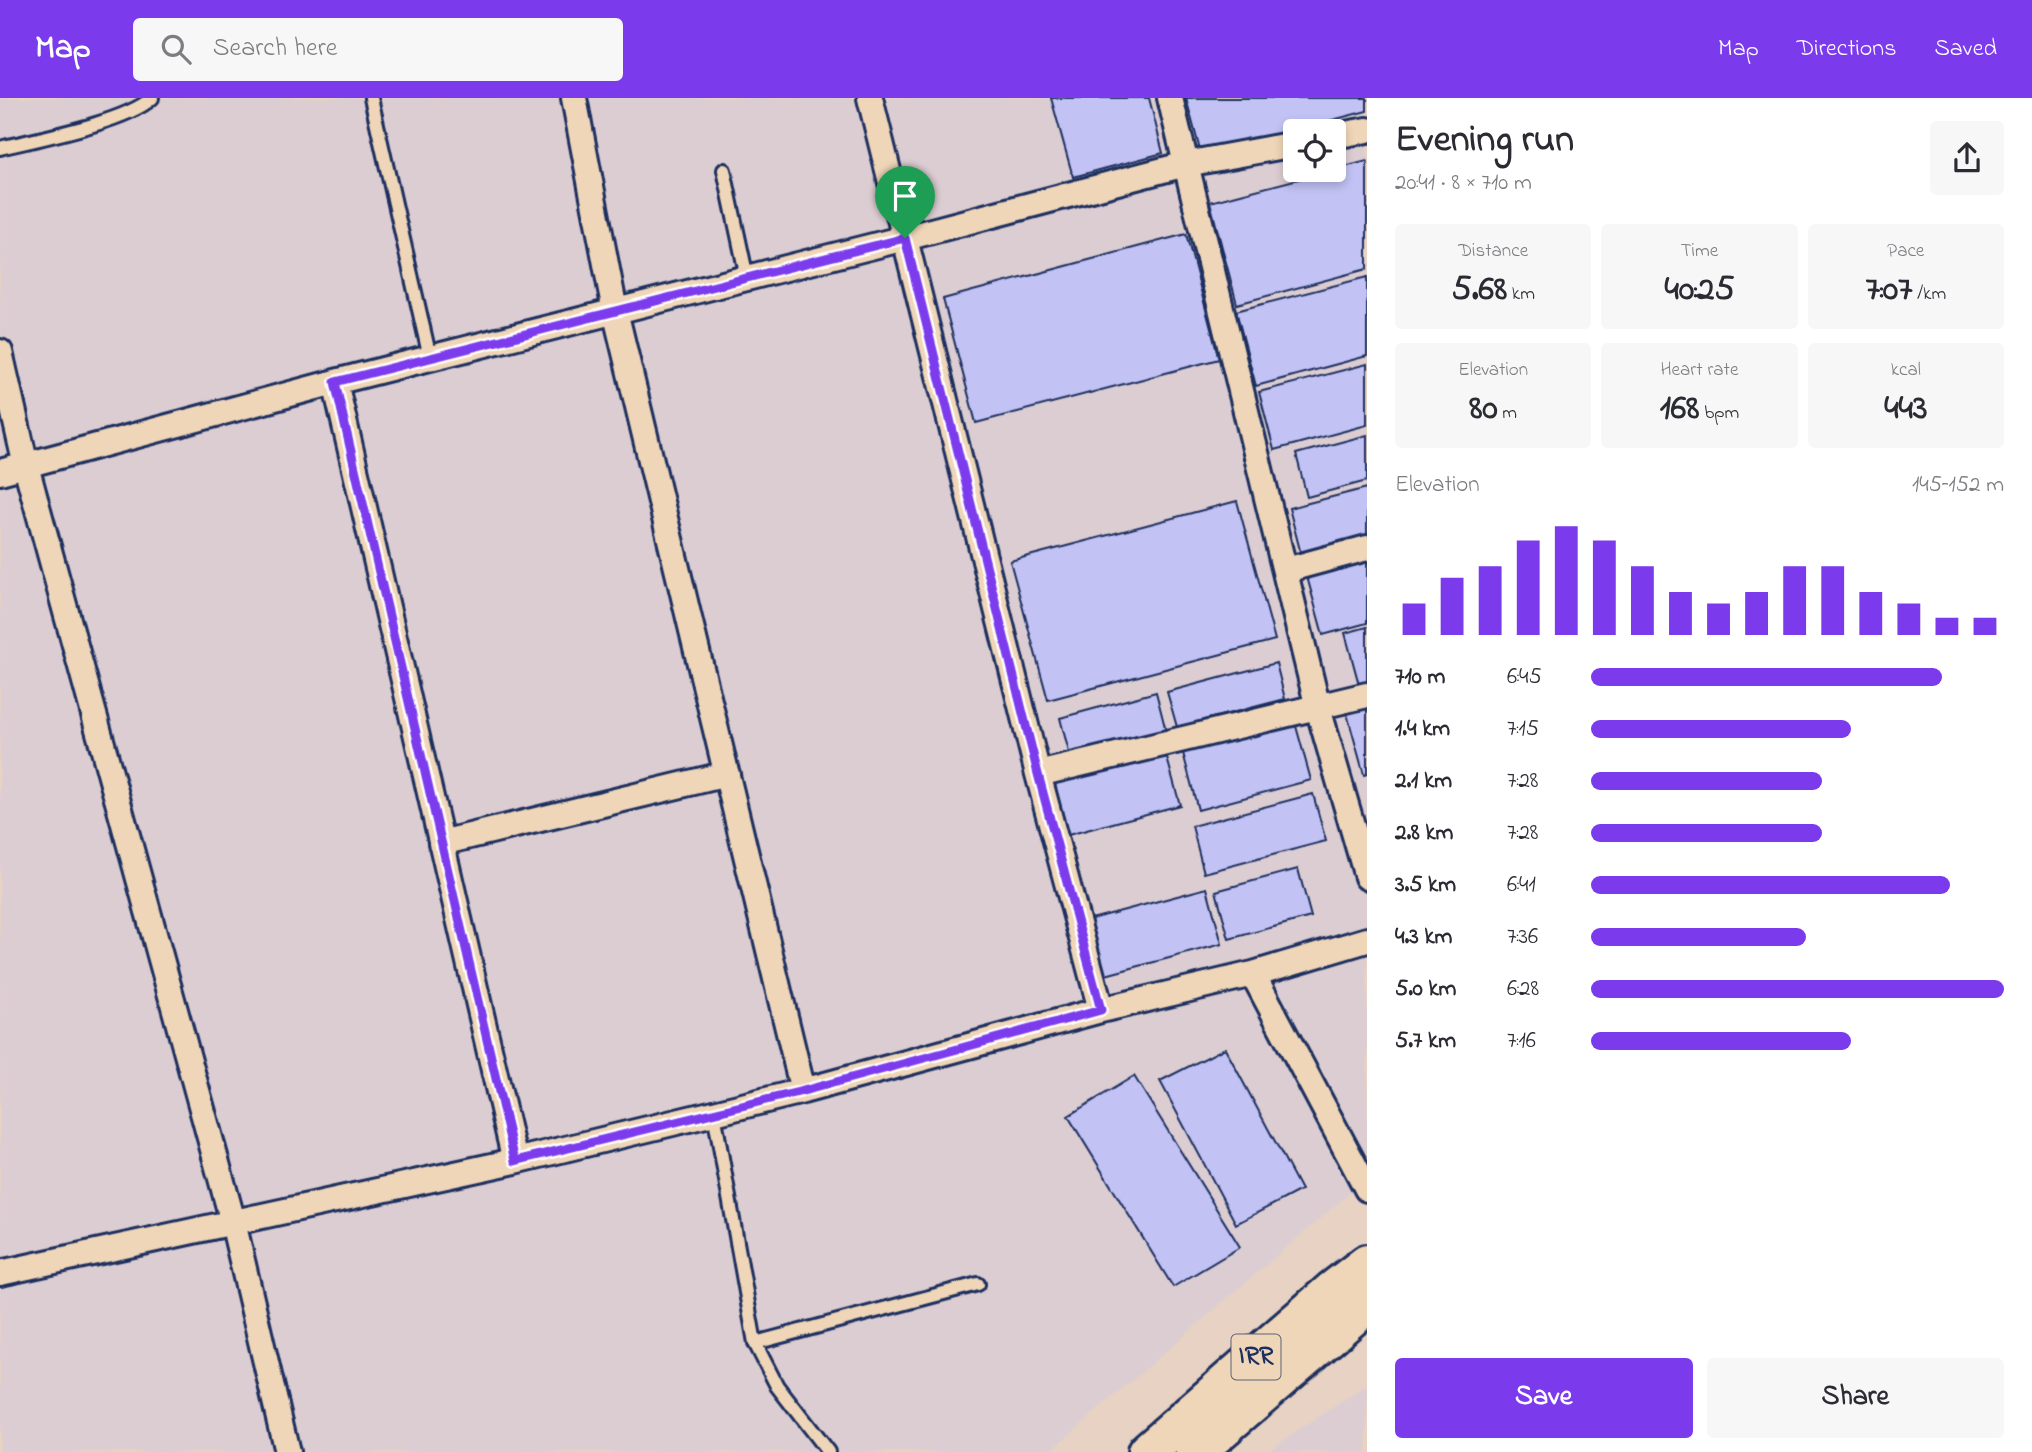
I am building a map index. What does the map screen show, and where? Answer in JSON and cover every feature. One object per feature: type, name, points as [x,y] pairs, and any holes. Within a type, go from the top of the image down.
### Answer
[{"type":"main road","name":"IRR","points":[[1147,1452],[1332,1291],[1367,1264]]},
{"type":"main road","name":"IRR","points":[[1195,1452],[1367,1304]]},
{"type":"street","points":[[574,98],[615,311],[803,1091]]},
{"type":"street","points":[[870,98],[1038,774],[1101,1010]]},
{"type":"street","points":[[1170,98],[1318,708],[1361,841],[1367,877]]},
{"type":"street","points":[[1346,134],[1367,130]]},
{"type":"street","points":[[0,472],[335,382],[1186,164],[1283,146]]},
{"type":"street","points":[[0,352],[26,466],[233,1222],[288,1452]]},
{"type":"street","points":[[335,382],[515,1161]]},
{"type":"street","points":[[1286,570],[1367,548]]},
{"type":"street","points":[[1038,774],[1367,695]]},
{"type":"street","points":[[442,843],[727,774]]},
{"type":"street","points":[[0,1273],[515,1161],[715,1113],[1101,1010],[1253,974],[1367,940]]},
{"type":"street","points":[[1253,974],[1367,1189]]},
{"type":"lane","points":[[0,149],[113,118],[152,98]]},
{"type":"lane","points":[[371,98],[430,358]]},
{"type":"lane","points":[[724,170],[747,278]]},
{"type":"lane","points":[[715,1113],[755,1343],[777,1386],[828,1452]]},
{"type":"lane","points":[[755,1343],[978,1284]]},
{"type":"shaded area","points":[[0,98],[1367,98],[1367,1178],[1049,1452],[0,1452]]},
{"type":"shaded area","points":[[1367,1385],[1367,1452],[1266,1452]]},
{"type":"building","points":[[1051,98],[1149,98],[1163,153],[1073,177]]},
{"type":"building","points":[[1186,98],[1367,98],[1367,111],[1336,119],[1283,119],[1283,133],[1201,154]]},
{"type":"building","points":[[1367,161],[1367,269],[1237,304],[1210,202],[1287,182],[1346,182],[1346,166]]},
{"type":"building","points":[[1186,234],[1219,359],[976,423],[943,299]]},
{"type":"building","points":[[1367,277],[1367,356],[1256,386],[1236,311]]},
{"type":"building","points":[[1367,364],[1367,425],[1274,450],[1259,392]]},
{"type":"building","points":[[1367,435],[1367,481],[1307,497],[1296,454]]},
{"type":"building","points":[[1367,488],[1367,537],[1301,554],[1289,508]]},
{"type":"building","points":[[1237,501],[1275,640],[1048,700],[1010,561]]},
{"type":"building","points":[[1367,556],[1367,623],[1323,635],[1306,573]]},
{"type":"building","points":[[1367,627],[1367,691],[1361,692],[1345,633]]},
{"type":"building","points":[[1276,663],[1285,699],[1177,727],[1167,692]]},
{"type":"building","points":[[1156,692],[1167,735],[1071,760],[1060,718]]},
{"type":"building","points":[[1367,704],[1367,774],[1364,775],[1346,710]]},
{"type":"building","points":[[1294,719],[1311,780],[1198,810],[1182,749]]},
{"type":"building","points":[[1164,747],[1180,805],[1068,835],[1053,777]]},
{"type":"building","points":[[1313,794],[1326,841],[1204,873],[1192,826]]},
{"type":"building","points":[[1298,869],[1311,917],[1229,939],[1216,891]]},
{"type":"building","points":[[1207,888],[1222,944],[1098,977],[1084,921]]},
{"type":"building","points":[[1225,1048],[1301,1190],[1236,1224],[1160,1081]]},
{"type":"building","points":[[1134,1076],[1240,1247],[1173,1287],[1068,1116]]},
{"type":"route","points":[[905,238],[1038,774],[1101,1010],[803,1091],[515,1161],[335,382],[905,238]]}]
